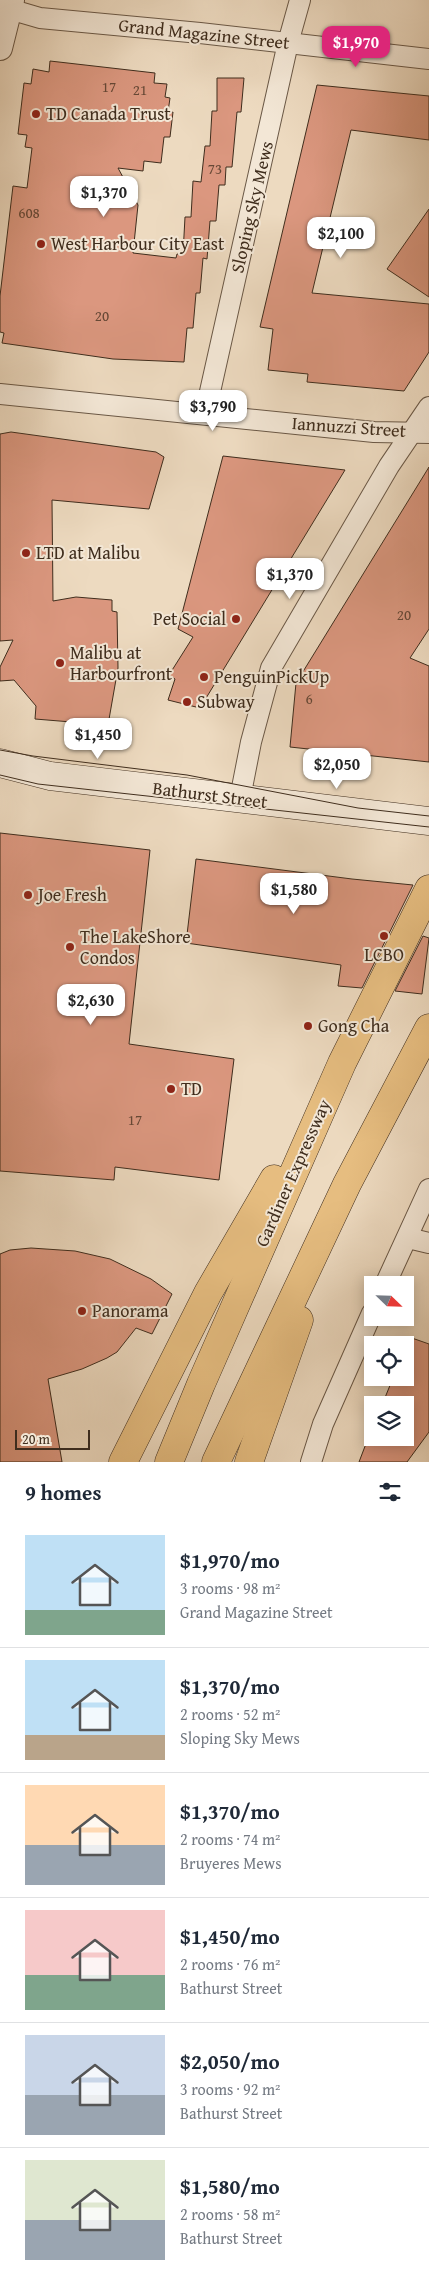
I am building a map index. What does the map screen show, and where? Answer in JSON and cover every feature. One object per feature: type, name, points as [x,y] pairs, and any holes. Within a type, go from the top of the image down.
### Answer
[{"type":"highway","name":"Gardiner Expressway","points":[[169,1462],[200,1384],[342,1063],[429,889]]},
{"type":"highway","points":[[216,1462],[347,1184],[429,1028]]},
{"type":"highway","points":[[123,1462],[208,1293],[342,1063]]},
{"type":"highway","points":[[249,1462],[347,1184]]},
{"type":"main road","name":"Bathurst Street","points":[[0,763],[50,776],[240,798],[356,814],[429,821]]},
{"type":"main road","name":"Bathurst Street","points":[[0,784],[50,776]]},
{"type":"street","name":"Sloping Sky Mews","points":[[206,414],[288,43],[300,0]]},
{"type":"street","name":"Grand Magazine Street","points":[[10,5],[40,18],[429,59]]},
{"type":"street","points":[[0,48],[10,5]]},
{"type":"street","name":"Iannuzzi Street","points":[[0,394],[374,432],[421,433]]},
{"type":"street","points":[[240,798],[251,742],[270,668],[389,466],[421,433],[429,407]]},
{"type":"street","points":[[389,1276],[429,1189]]},
{"type":"street","points":[[408,1238],[429,1243]]},
{"type":"street","points":[[311,1462],[323,1424],[366,1326]]},
{"type":"building","points":[[50,61],[155,73],[154,83],[167,84],[165,97],[170,98],[168,112],[173,112],[170,137],[164,137],[161,163],[144,161],[143,171],[118,168],[138,205],[133,253],[176,258],[177,254],[183,254],[185,217],[191,217],[193,181],[201,182],[205,146],[210,146],[212,111],[217,111],[217,78],[244,78],[241,112],[237,112],[232,167],[226,167],[225,185],[219,185],[216,221],[210,221],[207,259],[203,258],[200,293],[196,293],[193,328],[187,328],[184,362],[113,359],[2,343],[4,333],[0,332],[0,296],[13,186],[27,188],[32,148],[25,147],[27,135],[18,134],[24,83],[31,84],[33,69],[49,72]]},
{"type":"building","points":[[317,85],[429,96],[429,140],[351,130],[312,293],[429,304],[429,352],[404,391],[307,382],[308,374],[268,370],[273,329],[260,327]]},
{"type":"building","points":[[429,209],[429,297],[387,269]]},
{"type":"building","name":"LTD at Malibu","points":[[11,432],[156,452],[164,457],[149,509],[52,500],[53,601],[76,597],[112,600],[112,611],[117,612],[118,668],[108,725],[35,719],[36,706],[14,680],[0,681],[0,667],[13,640],[0,641],[0,434]]},
{"type":"building","points":[[223,456],[345,470],[200,708],[168,700],[175,679],[169,675],[193,637],[178,629]]},
{"type":"building","points":[[429,467],[429,629],[410,658],[429,666],[429,762],[290,747],[296,683]]},
{"type":"building","name":"The LakeShore Condos","points":[[0,833],[150,850],[129,1044],[234,1059],[219,1180],[115,1167],[114,1180],[0,1171]]},
{"type":"building","points":[[196,859],[413,885],[362,988],[338,986],[341,965],[186,943]]},
{"type":"building","points":[[423,936],[429,938],[422,994],[395,991]]},
{"type":"building","name":"Panorama","points":[[31,1248],[75,1251],[110,1259],[151,1279],[172,1294],[152,1334],[136,1328],[117,1352],[107,1358],[82,1369],[48,1379],[62,1462],[0,1462],[0,1254],[10,1250]]},
{"type":"building","points":[[414,1339],[429,1344],[429,1432],[407,1462],[359,1462],[365,1446],[414,1446],[414,1396],[386,1396],[390,1386],[414,1386]]},
{"type":"tram line","points":[[0,750],[33,756],[187,775],[358,808],[429,816]]},
{"type":"tram line","points":[[0,775],[38,784],[429,827]]},
{"type":"place","name":"TD Canada Trust","points":[[36,114]]},
{"type":"place","name":"West Harbour City East","points":[[41,244]]},
{"type":"place","name":"LTD at Malibu","points":[[26,553]]},
{"type":"place","name":"Pet Social","points":[[236,619]]},
{"type":"place","name":"Malibu at Harbourfront","points":[[60,663]]},
{"type":"place","name":"PenguinPickUp","points":[[204,677]]},
{"type":"place","name":"Subway","points":[[187,702]]},
{"type":"place","name":"Joe Fresh","points":[[28,895]]},
{"type":"place","name":"LCBO","points":[[384,936]]},
{"type":"place","name":"The LakeShore Condos","points":[[70,947]]},
{"type":"place","name":"Gong Cha","points":[[308,1026]]},
{"type":"place","name":"TD","points":[[171,1089]]},
{"type":"place","name":"Panorama","points":[[82,1311]]}]
